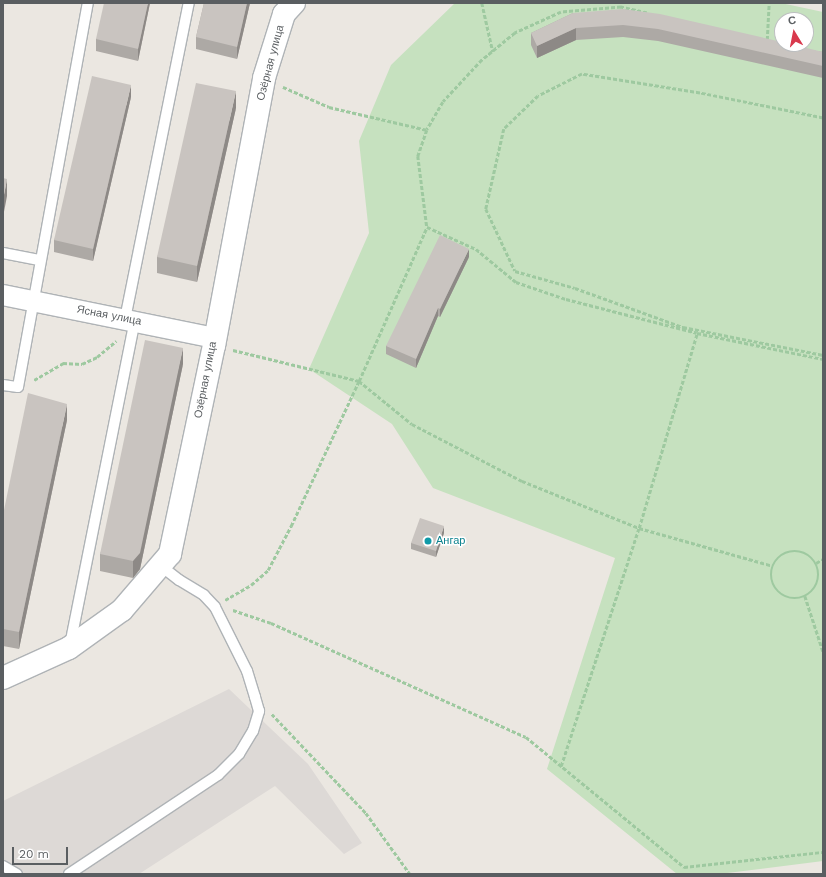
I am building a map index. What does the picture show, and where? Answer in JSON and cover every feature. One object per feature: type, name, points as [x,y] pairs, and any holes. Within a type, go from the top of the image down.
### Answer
[{"type":"street","name":"Озёрная улица","points":[[3,678],[69,648],[122,610],[170,554],[221,343],[264,78],[288,7]]},
{"type":"street","name":"Ясная улица","points":[[3,295],[221,343]]},
{"type":"lane","points":[[3,385],[18,387],[88,3]]},
{"type":"lane","points":[[69,648],[131,324],[189,3]]},
{"type":"lane","points":[[3,253],[40,260]]},
{"type":"lane","points":[[69,874],[218,774],[240,754],[253,731],[259,711],[247,671],[215,607],[204,595],[179,580],[160,565]]},
{"type":"lane","points":[[3,866],[17,874]]},
{"type":"path","points":[[482,3],[492,52]]},
{"type":"path","points":[[767,40],[769,3]]},
{"type":"path","points":[[215,607],[252,585],[268,570],[291,526],[360,381],[427,227],[418,156],[427,130],[443,102],[492,52],[515,33],[561,12],[621,7],[652,14]]},
{"type":"path","points":[[759,38],[774,41]]},
{"type":"path","points":[[823,118],[700,94],[582,74],[538,96],[504,129],[486,209],[515,271],[575,288],[683,327],[823,355]]},
{"type":"path","points":[[264,78],[329,107],[427,130]]},
{"type":"path","points":[[427,227],[476,249],[516,282],[566,299],[697,333],[823,359]]},
{"type":"path","points":[[18,387],[29,383],[63,362],[82,364],[87,362],[97,356],[131,324]]},
{"type":"path","points":[[561,766],[639,528],[697,333]]},
{"type":"path","points":[[221,343],[360,381],[412,424],[522,481],[639,528],[773,566]]},
{"type":"path","points":[[790,551],[805,553],[816,563],[819,578],[816,586],[805,596],[789,598],[776,589],[771,574],[773,566],[777,559],[790,551]]},
{"type":"path","points":[[816,563],[823,559]]},
{"type":"path","points":[[805,596],[823,651]]},
{"type":"path","points":[[239,611],[271,623],[526,737],[684,867],[823,852]]},
{"type":"path","points":[[256,697],[366,813],[410,874]]},
{"type":"shaded area","points":[[229,689],[308,764],[362,843],[344,854],[275,786],[139,874],[3,874],[3,801]]},
{"type":"green space","points":[[455,3],[781,3],[823,12],[823,861],[719,874],[677,874],[547,769],[615,558],[433,488],[392,424],[309,369],[369,233],[359,141],[391,65]]},
{"type":"building","points":[[104,3],[148,3],[138,49],[96,39]]},
{"type":"building","points":[[204,3],[247,3],[237,47],[196,37]]},
{"type":"building","points":[[623,9],[660,14],[774,40],[774,52],[814,52],[814,50],[823,52],[823,66],[658,29],[623,25],[576,28],[537,46],[531,33],[573,13]]},
{"type":"building","points":[[92,76],[131,85],[93,249],[54,240]]},
{"type":"building","points":[[196,83],[236,91],[197,266],[157,257]]},
{"type":"building","points":[[3,178],[7,179],[3,200]]},
{"type":"building","points":[[440,235],[469,249],[440,309],[438,308],[416,359],[386,346]]},
{"type":"building","points":[[145,340],[183,348],[140,553],[133,561],[100,554]]},
{"type":"building","points":[[28,393],[67,404],[19,632],[3,629],[3,515]]},
{"type":"building","name":"Ангар","points":[[420,518],[444,526],[436,551],[411,543]]},
{"type":"place","name":"Ангар","points":[[428,541]]}]
